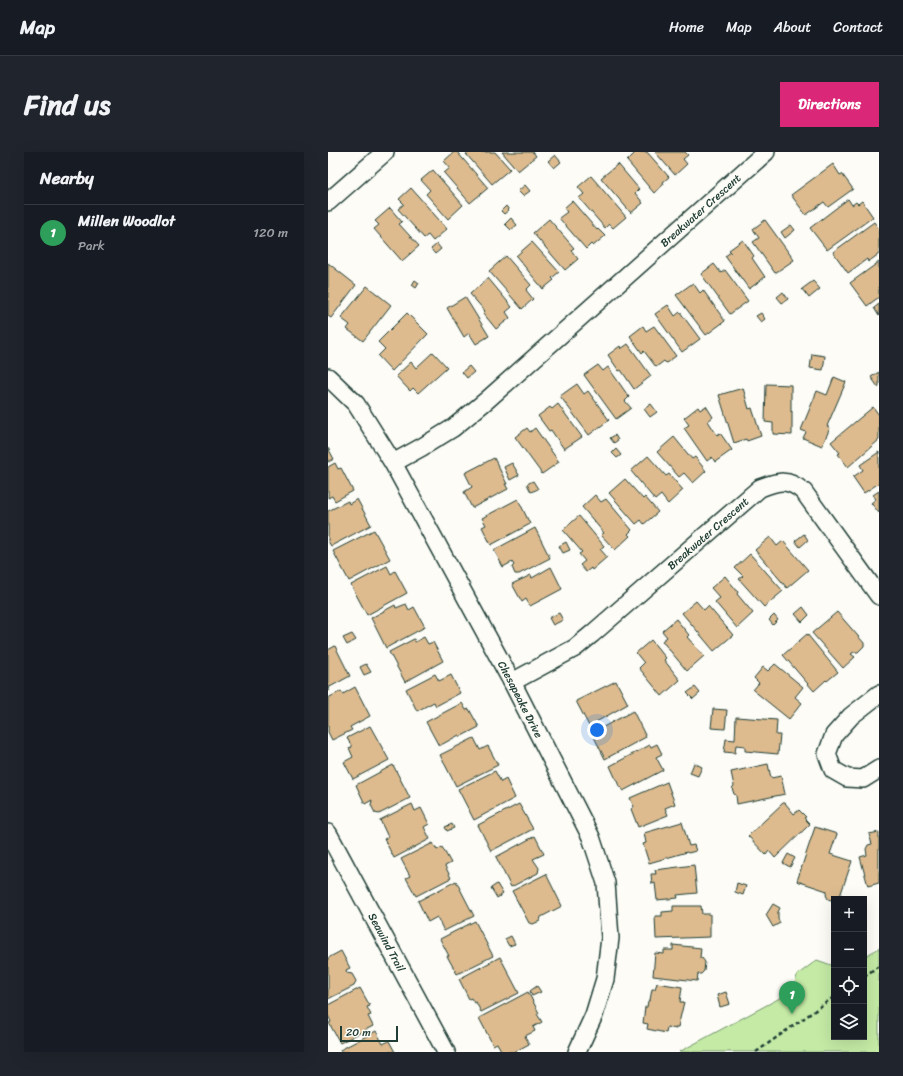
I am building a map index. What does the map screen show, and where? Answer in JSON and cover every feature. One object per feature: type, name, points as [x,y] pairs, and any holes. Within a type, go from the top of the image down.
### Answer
[{"type":"street","points":[[328,202],[385,152]]},
{"type":"street","name":"Breakwater Crescent","points":[[393,462],[422,447],[459,424],[766,152]]},
{"type":"street","name":"Chesapeake Drive","points":[[328,377],[356,404],[393,462],[512,682],[591,837],[606,883],[610,938],[605,979],[594,1015],[577,1052]]},
{"type":"street","name":"Breakwater Crescent","points":[[512,682],[575,648],[760,488],[773,483],[787,482],[796,485],[804,492],[879,596]]},
{"type":"street","points":[[879,694],[851,716],[834,735],[827,754],[833,770],[847,778],[863,779],[879,769]]},
{"type":"street","name":"Seawind Trail","points":[[328,833],[446,1052]]},
{"type":"path","points":[[867,974],[879,966]]},
{"type":"path","points":[[756,1052],[831,999]]},
{"type":"green space","points":[[879,948],[879,1052],[679,1052],[793,991],[797,975],[817,960],[831,965],[831,1040],[867,1040],[867,955]]},
{"type":"building","points":[[454,152],[457,152],[488,188],[470,203],[444,173],[450,168],[444,161]]},
{"type":"building","points":[[469,152],[495,152],[510,169],[492,184],[466,154]]},
{"type":"building","points":[[502,152],[533,152],[536,156],[518,171]]},
{"type":"building","points":[[636,152],[647,152],[669,177],[654,193],[627,161]]},
{"type":"building","points":[[655,152],[685,152],[688,155],[683,159],[687,164],[675,175]]},
{"type":"building","points":[[555,155],[561,162],[554,168],[548,161]]},
{"type":"building","points":[[618,164],[639,189],[635,193],[643,203],[631,213],[601,178]]},
{"type":"building","points":[[833,164],[840,175],[842,174],[853,189],[828,207],[824,202],[806,215],[791,195]]},
{"type":"building","points":[[433,170],[463,205],[448,219],[426,194],[430,190],[421,180]]},
{"type":"building","points":[[591,176],[626,217],[613,228],[609,224],[605,228],[579,198],[584,194],[578,187]]},
{"type":"building","points":[[525,185],[530,191],[523,196],[518,191]]},
{"type":"building","points":[[411,188],[447,229],[433,241],[428,235],[424,238],[398,209],[404,204],[399,199]]},
{"type":"building","points":[[848,199],[852,205],[856,202],[858,204],[862,201],[873,217],[827,250],[810,228]]},
{"type":"building","points":[[572,201],[597,230],[598,229],[605,236],[593,246],[591,244],[586,249],[559,218],[567,212],[564,208]]},
{"type":"building","points":[[506,206],[509,210],[504,214],[501,211]]},
{"type":"building","points":[[390,208],[402,222],[399,224],[419,246],[402,261],[374,229],[379,225],[375,221]]},
{"type":"building","points":[[511,218],[517,225],[511,230],[505,224]]},
{"type":"building","points":[[549,219],[574,248],[571,250],[578,259],[565,270],[533,233]]},
{"type":"building","points":[[765,220],[794,260],[775,273],[753,242],[759,238],[753,229]]},
{"type":"building","points":[[874,222],[879,229],[879,254],[868,262],[867,259],[848,273],[833,252]]},
{"type":"building","points":[[791,225],[795,230],[785,238],[781,232]]},
{"type":"building","points":[[743,240],[754,256],[752,258],[765,277],[749,289],[725,256],[731,252],[729,250]]},
{"type":"building","points":[[532,242],[559,272],[552,278],[554,280],[543,289],[516,256]]},
{"type":"building","points":[[437,244],[441,249],[435,254],[431,249]]},
{"type":"building","points":[[506,256],[531,285],[526,290],[533,299],[522,309],[489,271]]},
{"type":"building","points":[[879,262],[879,297],[867,306],[850,283]]},
{"type":"building","points":[[328,263],[356,285],[331,318],[328,316]]},
{"type":"building","points":[[714,264],[721,273],[725,270],[748,301],[730,314],[701,274]]},
{"type":"building","points":[[488,278],[512,307],[506,312],[510,318],[496,329],[483,313],[485,311],[470,294]]},
{"type":"building","points":[[415,280],[419,283],[416,288],[412,285]]},
{"type":"building","points":[[813,281],[820,289],[809,298],[802,289]]},
{"type":"building","points":[[693,283],[700,293],[703,290],[725,321],[706,335],[676,295]]},
{"type":"building","points":[[367,286],[391,305],[363,341],[347,329],[350,325],[341,318]]},
{"type":"building","points":[[783,292],[788,299],[782,303],[777,297]]},
{"type":"building","points":[[465,297],[489,336],[476,344],[469,333],[464,337],[447,308]]},
{"type":"building","points":[[879,304],[879,316],[874,308]]},
{"type":"building","points":[[668,305],[675,316],[680,312],[700,339],[682,352],[655,314]]},
{"type":"building","points":[[407,313],[428,334],[392,371],[378,356],[385,349],[378,342]]},
{"type":"building","points":[[761,313],[765,319],[761,322],[756,316]]},
{"type":"building","points":[[643,326],[646,331],[654,326],[676,356],[666,363],[664,361],[656,367],[644,351],[642,353],[630,336]]},
{"type":"building","points":[[628,344],[651,376],[634,389],[621,370],[619,371],[608,355],[620,346],[621,349]]},
{"type":"building","points":[[433,352],[447,367],[418,393],[413,388],[410,391],[396,376],[411,362],[416,368]]},
{"type":"building","points":[[812,354],[825,356],[823,370],[810,368]]},
{"type":"building","points":[[598,365],[603,371],[608,367],[629,397],[625,401],[631,408],[616,419],[584,375]]},
{"type":"building","points":[[469,366],[474,372],[467,378],[462,372]]},
{"type":"building","points":[[879,372],[879,386],[878,387],[871,377]]},
{"type":"building","points":[[834,377],[846,382],[827,426],[830,428],[822,446],[803,438],[806,432],[801,430],[817,391],[827,395]]},
{"type":"building","points":[[577,384],[584,394],[588,391],[609,420],[589,435],[560,396]]},
{"type":"building","points":[[766,384],[791,385],[792,435],[773,434],[773,423],[765,422]]},
{"type":"building","points":[[743,388],[749,409],[752,408],[761,436],[747,441],[746,439],[734,443],[719,395]]},
{"type":"building","points":[[558,404],[582,437],[564,449],[551,430],[549,431],[538,416],[550,407],[552,409]]},
{"type":"building","points":[[651,404],[657,412],[650,417],[644,409]]},
{"type":"building","points":[[706,406],[713,417],[708,421],[717,435],[720,433],[732,450],[715,462],[712,457],[707,461],[684,428],[689,425],[684,418],[698,407],[700,410]]},
{"type":"building","points":[[873,407],[879,415],[879,440],[848,467],[838,454],[840,453],[831,442]]},
{"type":"building","points":[[527,428],[530,432],[535,428],[559,462],[542,474],[515,437]]},
{"type":"building","points":[[615,435],[618,440],[614,443],[610,438]]},
{"type":"building","points":[[674,437],[692,459],[695,457],[706,471],[693,483],[684,473],[679,477],[657,452]]},
{"type":"building","points":[[328,448],[334,459],[328,462]]},
{"type":"building","points":[[616,449],[621,455],[617,458],[612,453]]},
{"type":"building","points":[[879,452],[879,483],[864,493],[853,477],[863,470],[860,465]]},
{"type":"building","points":[[648,456],[666,476],[669,474],[683,490],[668,504],[661,495],[655,500],[631,471]]},
{"type":"building","points":[[494,458],[508,489],[472,508],[464,492],[472,487],[465,473]]},
{"type":"building","points":[[335,463],[338,469],[341,468],[353,491],[335,501],[332,496],[328,498],[328,467]]},
{"type":"building","points":[[512,463],[519,475],[510,480],[504,467]]},
{"type":"building","points":[[625,479],[643,499],[645,497],[658,512],[644,524],[641,520],[636,524],[609,493]]},
{"type":"building","points":[[533,481],[538,489],[531,492],[527,484]]},
{"type":"building","points":[[879,491],[879,513],[871,503],[876,499],[873,495]]},
{"type":"building","points":[[595,495],[601,502],[606,499],[632,530],[628,534],[630,536],[615,550],[601,535],[604,533],[582,507]]},
{"type":"building","points":[[357,499],[371,525],[331,546],[328,541],[328,511],[348,501],[349,504]]},
{"type":"building","points":[[518,499],[530,524],[491,545],[482,527],[486,525],[482,518]]},
{"type":"building","points":[[579,516],[604,546],[600,549],[607,557],[592,570],[591,568],[586,572],[580,565],[585,561],[579,554],[582,552],[563,530]]},
{"type":"building","points":[[535,528],[550,558],[519,574],[515,574],[512,567],[514,565],[512,562],[503,567],[494,550]]},
{"type":"building","points":[[374,530],[390,559],[349,581],[333,551]]},
{"type":"building","points":[[804,534],[808,540],[800,547],[795,541]]},
{"type":"building","points":[[770,537],[777,546],[783,541],[808,570],[787,588],[755,550]]},
{"type":"building","points":[[566,542],[570,550],[563,553],[559,546]]},
{"type":"building","points":[[750,554],[783,591],[764,607],[739,579],[743,576],[735,568]]},
{"type":"building","points":[[387,566],[391,574],[395,571],[407,593],[367,615],[351,585]]},
{"type":"building","points":[[551,567],[562,589],[530,606],[526,599],[522,602],[512,584],[531,575],[532,578]]},
{"type":"building","points":[[725,576],[738,592],[737,594],[753,613],[737,628],[715,602],[720,598],[711,588]]},
{"type":"building","points":[[696,601],[704,610],[708,606],[733,635],[714,651],[682,613]]},
{"type":"building","points":[[406,604],[409,610],[414,607],[425,627],[386,648],[371,618],[395,605],[396,608]]},
{"type":"building","points":[[803,607],[809,615],[802,622],[795,614]]},
{"type":"building","points":[[837,612],[864,643],[864,646],[858,652],[851,654],[855,657],[843,668],[812,633]]},
{"type":"building","points":[[559,613],[563,620],[553,625],[549,618]]},
{"type":"building","points":[[774,615],[778,620],[773,625],[769,620]]},
{"type":"building","points":[[676,619],[689,635],[687,637],[704,656],[687,671],[662,641],[667,637],[662,631]]},
{"type":"building","points":[[352,634],[356,640],[347,645],[343,638]]},
{"type":"building","points":[[807,634],[838,672],[814,691],[783,655]]},
{"type":"building","points":[[424,637],[428,644],[433,642],[443,661],[405,682],[389,652],[414,639],[415,642]]},
{"type":"building","points":[[651,640],[666,658],[664,660],[680,680],[662,696],[639,668],[644,663],[636,653]]},
{"type":"building","points":[[335,646],[350,676],[328,688],[328,650]]},
{"type":"building","points":[[366,664],[371,672],[364,675],[360,667]]},
{"type":"building","points":[[775,664],[803,687],[795,697],[802,703],[789,719],[753,690],[759,683],[754,678],[763,667],[768,671]]},
{"type":"building","points":[[435,674],[439,681],[451,675],[460,693],[436,706],[434,702],[417,711],[406,689]]},
{"type":"building","points":[[616,681],[628,704],[589,726],[576,701]]},
{"type":"building","points":[[355,687],[370,716],[350,727],[352,730],[332,740],[328,732],[328,698],[341,691],[343,694]]},
{"type":"building","points":[[695,687],[700,693],[693,699],[687,693]]},
{"type":"building","points":[[462,703],[466,710],[469,709],[479,727],[460,737],[459,735],[439,746],[426,722]]},
{"type":"building","points":[[713,709],[727,710],[725,729],[711,728]]},
{"type":"building","points":[[633,711],[646,737],[605,759],[592,733]]},
{"type":"building","points":[[736,717],[777,720],[776,735],[780,735],[778,754],[745,751],[745,746],[736,745],[735,753],[724,752],[726,739],[735,740]]},
{"type":"building","points":[[370,726],[389,760],[353,779],[344,762],[353,757],[349,748],[352,747],[347,738]]},
{"type":"building","points":[[474,738],[480,750],[488,746],[498,765],[456,786],[440,755]]},
{"type":"building","points":[[657,744],[662,754],[656,757],[663,770],[623,791],[621,787],[620,788],[610,766],[650,745],[651,747]]},
{"type":"building","points":[[694,763],[702,767],[698,776],[690,773]]},
{"type":"building","points":[[768,764],[771,778],[781,776],[785,794],[737,804],[736,795],[734,794],[732,788],[734,786],[731,772]]},
{"type":"building","points":[[393,765],[410,798],[379,814],[375,813],[371,805],[372,800],[365,804],[356,785]]},
{"type":"building","points":[[495,771],[501,782],[506,779],[515,798],[474,820],[458,789]]},
{"type":"building","points":[[667,782],[675,804],[665,808],[668,815],[638,827],[631,809],[634,807],[630,798]]},
{"type":"building","points":[[783,803],[785,803],[794,814],[799,810],[810,824],[775,858],[769,851],[766,855],[748,836]]},
{"type":"building","points":[[412,804],[415,811],[421,808],[429,824],[424,827],[430,839],[394,858],[384,839],[388,837],[380,820]]},
{"type":"building","points":[[519,804],[533,829],[491,851],[478,825]]},
{"type":"building","points":[[682,822],[689,846],[694,845],[696,851],[687,852],[649,863],[643,844],[646,843],[644,833]]},
{"type":"building","points":[[452,824],[454,828],[447,831],[445,827]]},
{"type":"building","points":[[815,827],[837,834],[830,854],[852,861],[840,896],[831,896],[831,900],[828,899],[826,895],[827,891],[797,881]]},
{"type":"building","points":[[879,832],[879,883],[868,886],[860,857],[867,855],[866,849],[868,845],[872,844],[869,834]]},
{"type":"building","points":[[535,836],[544,854],[533,859],[539,868],[538,873],[511,887],[496,857]]},
{"type":"building","points":[[433,843],[437,850],[442,847],[451,863],[445,866],[451,878],[416,896],[406,878],[410,876],[401,859]]},
{"type":"building","points":[[788,854],[795,858],[790,867],[783,863]]},
{"type":"building","points":[[694,865],[697,893],[677,895],[678,898],[657,900],[655,883],[652,884],[651,874],[656,874],[655,870]]},
{"type":"building","points":[[546,874],[562,906],[541,917],[540,921],[533,924],[529,923],[512,891]]},
{"type":"building","points":[[456,881],[474,916],[444,931],[437,917],[428,922],[418,901]]},
{"type":"building","points":[[737,883],[746,886],[743,895],[735,892]]},
{"type":"building","points":[[497,884],[503,894],[497,898],[491,888]]},
{"type":"building","points":[[773,904],[780,908],[778,912],[778,919],[780,923],[773,927],[766,915]]},
{"type":"building","points":[[673,906],[701,906],[702,914],[710,914],[710,937],[656,939],[655,916],[662,916],[662,912],[673,911]]},
{"type":"building","points":[[475,921],[493,956],[457,974],[440,939]]},
{"type":"building","points":[[511,936],[515,944],[509,946],[505,939]]},
{"type":"building","points":[[673,945],[701,948],[700,958],[702,958],[705,962],[704,971],[701,974],[698,974],[697,981],[653,976],[655,953],[664,954],[664,950],[673,950]]},
{"type":"building","points":[[341,951],[350,968],[346,970],[347,973],[352,974],[356,981],[354,986],[328,999],[328,958]]},
{"type":"building","points":[[500,957],[519,993],[481,1012],[476,1002],[474,1003],[471,998],[469,999],[459,979]]},
{"type":"building","points":[[657,983],[682,987],[680,1002],[684,1002],[678,1027],[676,1027],[676,1029],[667,1027],[666,1033],[647,1029],[648,1024],[643,1023],[645,1007],[647,1007],[648,1001],[650,1000],[652,989],[655,989]]},
{"type":"building","points":[[537,986],[541,992],[532,996],[530,991]]},
{"type":"building","points":[[360,988],[370,1006],[367,1007],[371,1015],[368,1016],[373,1026],[340,1043],[329,1023],[331,1022],[328,1015],[328,1005]]},
{"type":"building","points":[[528,992],[542,1022],[533,1027],[535,1031],[525,1036],[529,1044],[514,1052],[502,1052],[497,1043],[493,1045],[479,1018]]},
{"type":"building","points":[[726,992],[730,1004],[720,1007],[717,995]]},
{"type":"building","points":[[376,1031],[383,1044],[389,1041],[395,1052],[341,1052],[340,1050]]},
{"type":"place","name":"Millen Woodlot","points":[[792,1014]]}]
